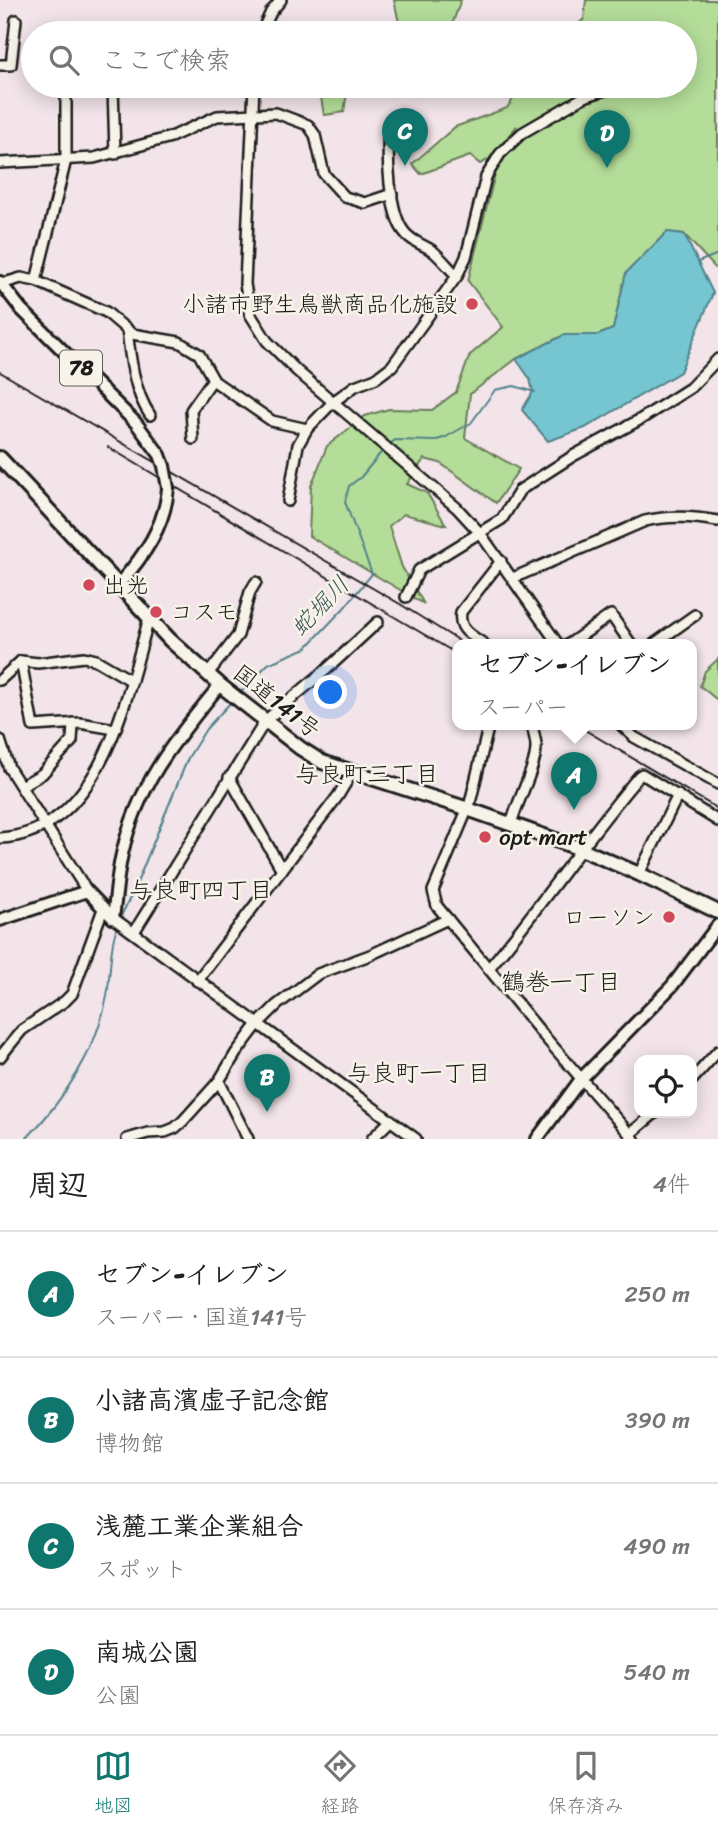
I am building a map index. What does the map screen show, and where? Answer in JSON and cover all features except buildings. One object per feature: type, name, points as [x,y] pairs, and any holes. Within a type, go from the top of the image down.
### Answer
[{"type":"highway","name":"国道141号","points":[[0,458],[149,618],[208,674],[322,762],[580,849],[718,912]]},
{"type":"main road","name":"78","points":[[1,283],[21,309],[136,423],[160,455],[167,488],[166,508],[152,541],[119,584]]},
{"type":"main road","points":[[113,918],[122,855],[137,805],[152,774],[176,739],[220,685]]},
{"type":"main road","points":[[0,923],[87,891],[113,918]]},
{"type":"main road","points":[[537,1139],[582,1079],[673,986],[718,925]]},
{"type":"street","points":[[267,21],[281,0]]},
{"type":"street","points":[[0,65],[11,65],[16,20]]},
{"type":"street","points":[[36,281],[66,160],[66,98]]},
{"type":"street","points":[[113,98],[114,154]]},
{"type":"street","points":[[253,98],[246,284],[250,314],[267,341],[333,402],[457,508],[501,561],[555,639]]},
{"type":"street","points":[[288,501],[298,445],[307,429],[333,402],[355,386],[376,378],[391,366],[457,276],[466,257],[486,177],[499,155],[522,133],[582,98]]},
{"type":"street","points":[[0,163],[66,160],[114,154],[171,137],[217,116],[276,113],[308,125],[315,135],[324,174],[345,197],[365,202],[391,194]]},
{"type":"street","points":[[389,128],[387,151],[391,194],[404,233],[433,252],[457,276]]},
{"type":"street","points":[[1,283],[21,278],[36,281],[106,312],[132,334],[179,342],[199,354],[213,379],[272,421],[307,429]]},
{"type":"street","points":[[127,330],[130,358],[144,406],[150,415]]},
{"type":"street","points":[[406,597],[412,582],[425,565],[502,519],[520,490],[690,388],[718,359]]},
{"type":"street","points":[[193,439],[191,410],[213,379]]},
{"type":"street","points":[[513,578],[645,521],[660,517],[688,516],[718,521]]},
{"type":"street","points":[[478,639],[462,627],[461,612],[501,561]]},
{"type":"street","points":[[208,674],[238,635],[250,592],[256,582]]},
{"type":"street","points":[[576,639],[611,615],[628,639]]},
{"type":"street","points":[[661,639],[695,615]]},
{"type":"street","points":[[0,838],[20,837],[46,825],[67,808],[88,785],[110,745],[149,618]]},
{"type":"street","points":[[134,932],[266,720],[378,622]]},
{"type":"street","points":[[0,680],[21,661],[38,663],[84,657],[96,660],[131,681]]},
{"type":"street","points":[[21,661],[33,726],[74,723],[115,729]]},
{"type":"street","points":[[21,786],[42,774],[72,741],[74,723]]},
{"type":"street","points":[[487,730],[467,809],[433,891],[437,906],[632,1136],[650,1118]]},
{"type":"street","points":[[511,825],[515,808],[531,771],[536,747],[534,730]]},
{"type":"street","points":[[626,730],[634,737],[718,785]]},
{"type":"street","points":[[0,740],[5,770]]},
{"type":"street","points":[[0,762],[21,786],[87,891]]},
{"type":"street","points":[[197,981],[338,796],[353,771]]},
{"type":"street","points":[[489,967],[525,926],[580,849],[642,774],[718,821]]},
{"type":"street","points":[[229,777],[282,870]]},
{"type":"street","points":[[639,874],[678,795]]},
{"type":"street","points":[[0,1057],[22,1030],[72,994],[103,908]]},
{"type":"street","points":[[113,918],[416,1139]]},
{"type":"street","points":[[127,1139],[174,1128],[219,1081],[258,1024],[277,1005],[318,974],[370,955],[448,919]]},
{"type":"street","points":[[697,1074],[718,1051]]},
{"type":"street","points":[[219,1081],[248,1139]]},
{"type":"street","points":[[372,1139],[391,1120]]},
{"type":"green space","points":[[394,0],[461,0],[453,21],[399,21]]},
{"type":"green space","points":[[586,0],[718,0],[718,271],[684,234],[667,232],[626,273],[613,329],[598,335],[564,335],[516,359],[470,394],[465,438],[519,469],[496,503],[440,463],[424,459],[407,484],[427,493],[446,525],[404,514],[389,526],[402,567],[424,604],[309,536],[311,486],[327,446],[365,416],[389,409],[432,410],[456,392],[470,355],[503,327],[468,281],[500,154],[517,126],[489,159],[480,164],[470,156],[421,174],[412,164],[455,127],[507,108],[514,98],[697,98],[697,21],[582,21]]},
{"type":"green space","points":[[321,98],[346,98],[344,112],[324,115]]},
{"type":"green space","points":[[718,659],[716,699],[700,686],[705,671]]},
{"type":"water","points":[[667,232],[684,234],[713,293],[680,372],[585,428],[548,441],[522,410],[533,392],[530,379],[516,359],[564,335],[598,335],[613,329],[626,273]]},
{"type":"waterway","name":"蛇堀川","points":[[698,262],[718,254]]},
{"type":"waterway","name":"蛇堀川","points":[[390,444],[395,440],[434,441],[446,437],[471,423],[495,390],[514,386],[535,392]]},
{"type":"waterway","name":"蛇堀川","points":[[238,695],[268,664],[306,648],[372,574],[345,502],[349,486],[361,477],[383,450]]},
{"type":"waterway","name":"蛇堀川","points":[[120,918],[188,758],[206,729],[232,701]]},
{"type":"waterway","name":"蛇堀川","points":[[26,1139],[66,1091],[87,1055],[107,996],[111,952],[117,927]]},
{"type":"railway","points":[[0,372],[456,639]]},
{"type":"railway","points":[[108,447],[452,651]]},
{"type":"railway","points":[[585,730],[718,809]]},
{"type":"place","name":"浅麓工業企業組合","points":[[405,166]]},
{"type":"place","name":"南城公園","points":[[607,168]]},
{"type":"place","name":"小諸市野生鳥獣商品化施設","points":[[472,304]]},
{"type":"place","name":"出光","points":[[89,585]]},
{"type":"place","name":"コスモ","points":[[156,612]]},
{"type":"place","name":"セブン-イレブン","points":[[574,810]]},
{"type":"place","name":"opt mart","points":[[485,837]]},
{"type":"place","name":"ローソン","points":[[669,917]]},
{"type":"place","name":"小諸高濱虚子記念館","points":[[267,1112]]},
{"type":"district","name":"与良町三丁目","points":[[367,774]]},
{"type":"district","name":"与良町四丁目","points":[[201,890]]},
{"type":"district","name":"鶴巻一丁目","points":[[561,982]]},
{"type":"district","name":"与良町一丁目","points":[[419,1073]]}]
